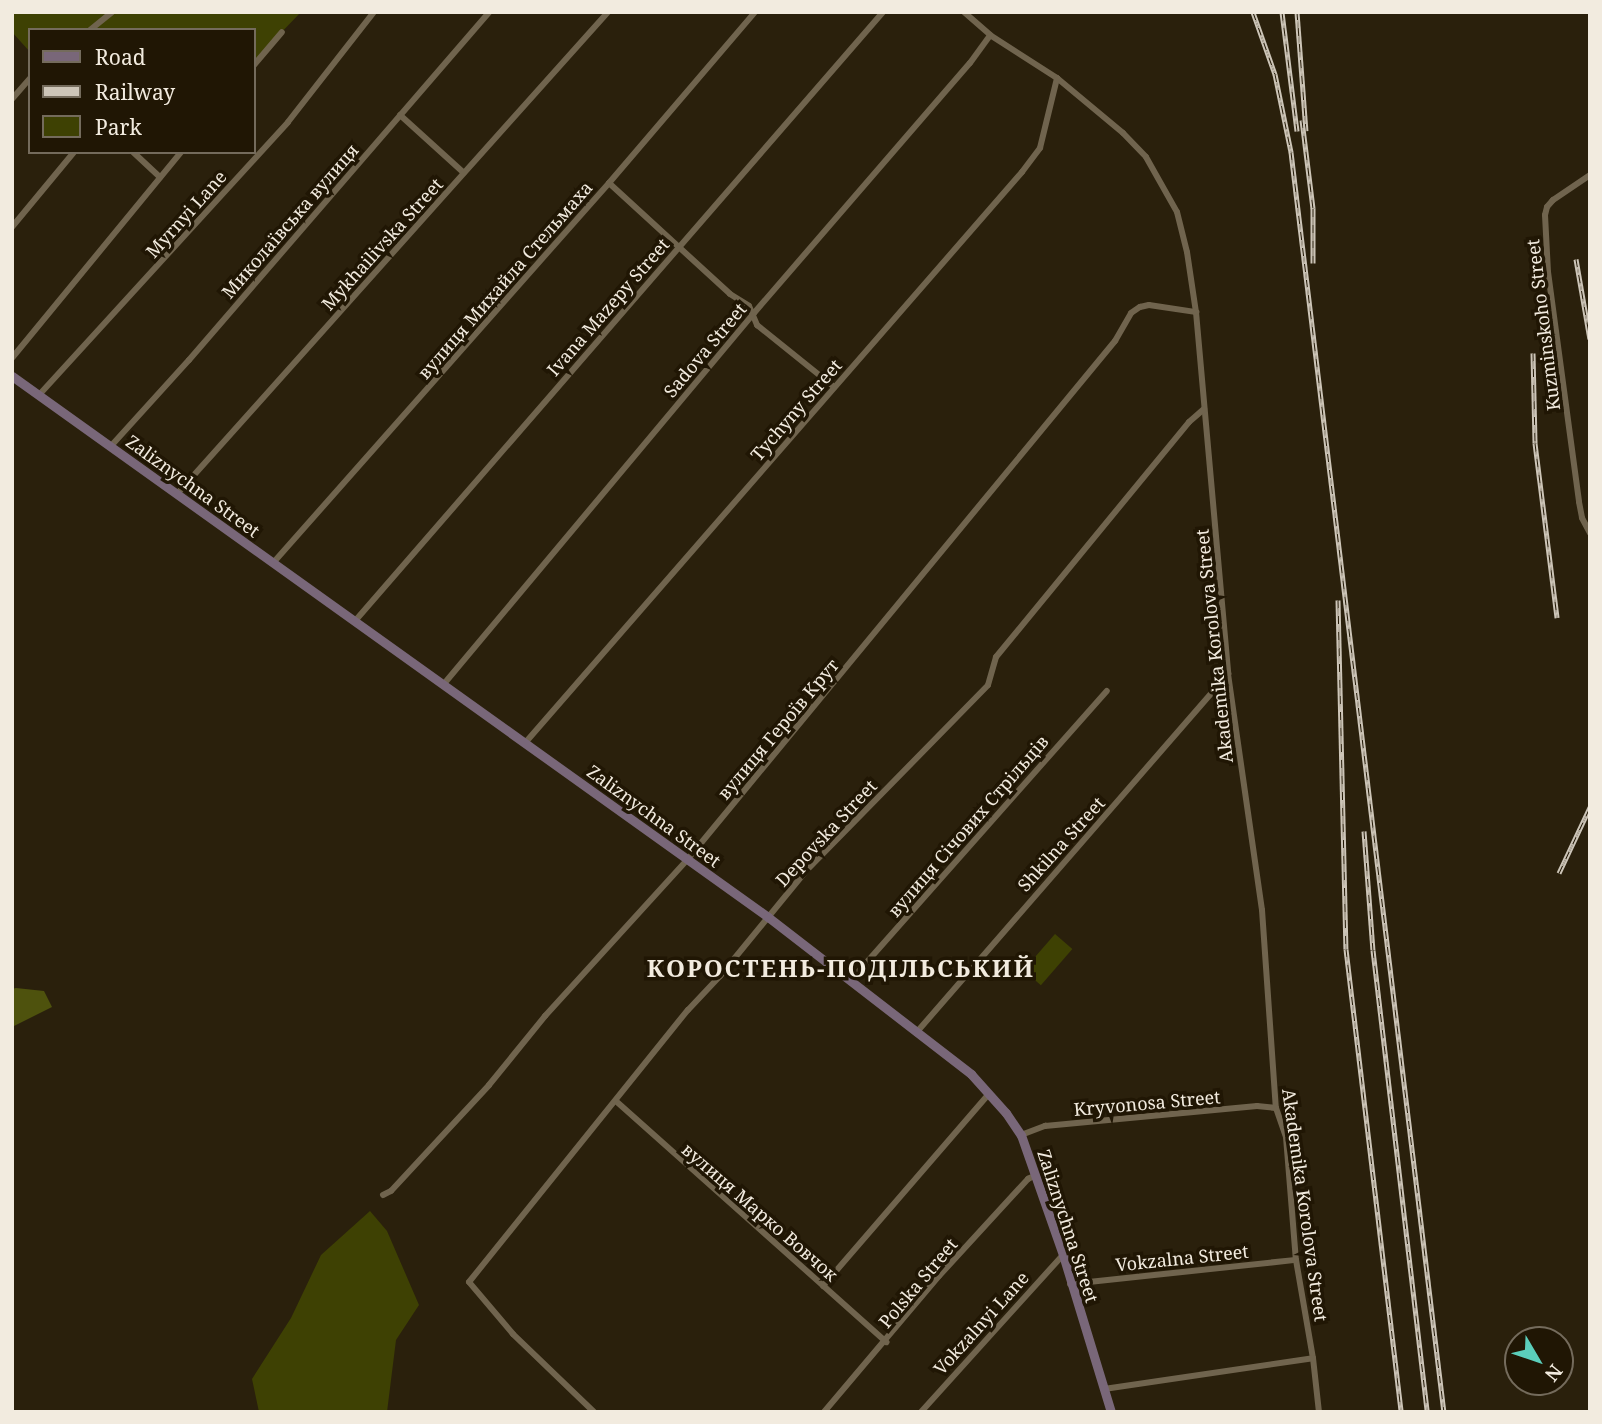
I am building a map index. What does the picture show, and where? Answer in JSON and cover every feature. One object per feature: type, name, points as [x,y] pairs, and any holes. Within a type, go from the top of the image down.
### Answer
[{"type":"street","points":[[92,28],[112,12]]},
{"type":"street","name":"Myrnyi Lane","points":[[39,395],[288,122],[374,12]]},
{"type":"street","name":"Миколаївська вулиця","points":[[111,446],[489,12]]},
{"type":"street","name":"Mykhailivska Street","points":[[177,494],[608,12]]},
{"type":"street","name":"вулиця Михайла Стельмаха","points":[[273,563],[609,183],[755,12]]},
{"type":"street","name":"Ivana Mazepy Street","points":[[355,621],[884,12]]},
{"type":"street","name":"Akademika Korolova Street","points":[[964,12],[990,35],[1057,78],[1123,133],[1146,157],[1164,184],[1177,212],[1188,252],[1205,409],[1227,674],[1262,910],[1276,1108],[1286,1137],[1296,1259],[1319,1412]]},
{"type":"street","points":[[256,63],[282,32]]},
{"type":"street","name":"Sadova Street","points":[[443,685],[754,313],[970,63],[990,35]]},
{"type":"street","name":"Tychyny Street","points":[[525,743],[1034,156],[1040,148],[1057,78]]},
{"type":"street","points":[[12,99],[28,80]]},
{"type":"street","points":[[400,115],[464,173]]},
{"type":"street","points":[[12,227],[72,154]]},
{"type":"street","points":[[135,154],[160,177]]},
{"type":"street","points":[[12,358],[179,154]]},
{"type":"street","name":"Kuzminskoho Street","points":[[1590,175],[1553,200],[1545,215],[1548,272],[1581,518],[1590,533]]},
{"type":"street","points":[[609,183],[754,313],[757,325],[834,387]]},
{"type":"street","name":"вулиця Героїв Крут","points":[[383,1195],[391,1191],[489,1085],[545,1016],[687,860],[1115,341],[1131,313],[1149,305],[1196,312]]},
{"type":"street","name":"Zaliznychna Street","points":[[12,376],[768,917],[971,1074],[1021,1135],[1063,1255],[1111,1412]]},
{"type":"street","name":"Depovska Street","points":[[594,1412],[513,1334],[469,1282],[617,1102],[688,1010],[806,871],[988,685],[996,657],[1130,492],[1189,422],[1205,409]]},
{"type":"street","name":"Shkilna Street","points":[[916,1033],[1227,674]]},
{"type":"street","name":"вулиця Січових Стрільців","points":[[851,980],[1107,691]]},
{"type":"street","points":[[823,1286],[989,1094]]},
{"type":"street","name":"вулиця Марко Вовчок","points":[[617,1102],[886,1342]]},
{"type":"street","name":"Kryvonosa Street","points":[[1021,1135],[1045,1126],[1257,1107],[1276,1108]]},
{"type":"street","name":"Polska Street","points":[[824,1412],[948,1267],[1028,1179],[1035,1175]]},
{"type":"street","name":"Vokzalnyi Lane","points":[[921,1412],[1063,1255]]},
{"type":"street","name":"Vokzalna Street","points":[[1070,1284],[1296,1259]]},
{"type":"street","points":[[1104,1389],[1313,1358]]},
{"type":"green space","points":[[12,12],[301,12],[256,59],[256,28],[28,28],[28,50],[12,32]]},
{"type":"green space","points":[[1055,934],[1072,949],[1041,985],[1024,970]]},
{"type":"green space","points":[[370,1211],[387,1231],[419,1305],[396,1340],[387,1412],[259,1412],[252,1379],[291,1318],[321,1255]]},
{"type":"shaded area","points":[[12,989],[44,991],[52,1007],[12,1027]]},
{"type":"railway","points":[[1253,12],[1275,74],[1291,152],[1444,1412]]},
{"type":"railway","points":[[1282,12],[1297,131]]},
{"type":"railway","points":[[1297,12],[1306,131]]},
{"type":"railway","points":[[1302,120],[1313,208],[1313,263]]},
{"type":"railway","points":[[1576,259],[1590,339]]},
{"type":"railway","points":[[1533,353],[1535,443],[1557,618]]},
{"type":"railway","points":[[1338,600],[1346,949],[1401,1412]]},
{"type":"railway","points":[[1559,873],[1590,807]]},
{"type":"railway","points":[[1364,831],[1373,950],[1427,1412]]},
{"type":"district","name":"КОРОСТЕНЬ-ПОДІЛЬСЬКИЙ","points":[[841,968]]}]
